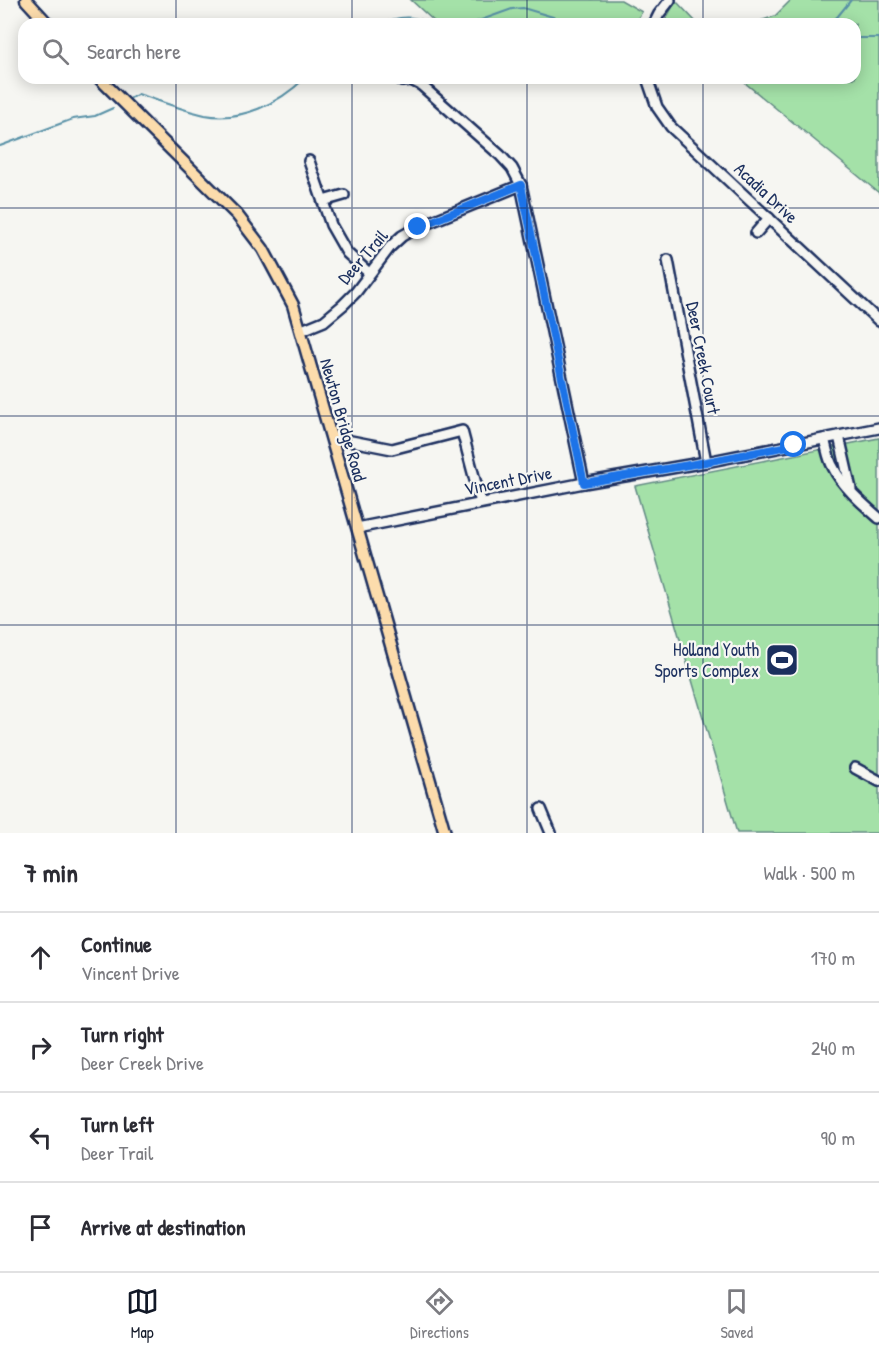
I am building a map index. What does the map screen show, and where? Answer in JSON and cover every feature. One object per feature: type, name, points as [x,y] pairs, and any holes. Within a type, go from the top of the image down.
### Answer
[{"type":"main road","points":[[26,0],[42,18]]},
{"type":"main road","name":"Newton Bridge Road","points":[[105,84],[237,215],[263,249],[293,305],[445,833]]},
{"type":"street","points":[[657,18],[670,0]]},
{"type":"street","points":[[419,84],[500,155],[512,168],[521,185],[584,483]]},
{"type":"street","name":"Acadia Drive","points":[[649,84],[657,107],[671,127],[879,321]]},
{"type":"street","points":[[309,162],[331,225],[347,253],[369,273]]},
{"type":"street","name":"Deer Trail","points":[[302,330],[324,321],[343,305],[356,292],[390,247],[402,236],[418,227],[521,185]]},
{"type":"street","points":[[322,201],[344,195]]},
{"type":"street","points":[[756,233],[769,218]]},
{"type":"street","name":"Deer Creek Court","points":[[668,260],[706,462]]},
{"type":"street","name":"Vincent Drive","points":[[357,528],[879,428]]},
{"type":"street","points":[[331,437],[392,449],[462,431],[481,503]]},
{"type":"street","points":[[839,436],[849,484],[854,494]]},
{"type":"street","points":[[824,439],[834,470],[854,494],[879,518]]},
{"type":"street","points":[[855,768],[879,781]]},
{"type":"street","points":[[541,809],[551,833]]},
{"type":"green space","points":[[411,0],[621,0],[642,12],[638,18],[430,18]]},
{"type":"green space","points":[[791,0],[879,0],[879,193],[746,84],[861,84],[861,18],[769,18],[775,16]]},
{"type":"green space","points":[[676,1],[692,18],[666,18]]},
{"type":"green space","name":"Holland Youth Sports Complex","points":[[879,438],[879,833],[737,833],[635,486]]},
{"type":"waterway","points":[[836,18],[851,0]]},
{"type":"waterway","points":[[487,18],[512,9],[523,8],[556,18]]},
{"type":"waterway","points":[[403,18],[416,18]]},
{"type":"waterway","points":[[861,38],[879,38]]},
{"type":"waterway","points":[[131,98],[138,94],[205,115],[233,116],[272,103],[298,84]]},
{"type":"waterway","points":[[0,146],[73,119],[95,116],[113,108]]},
{"type":"place","name":"Holland Youth Sports Complex","points":[[782,660]]},
{"type":"route","points":[[418,227],[521,185],[584,483],[794,445]]}]
